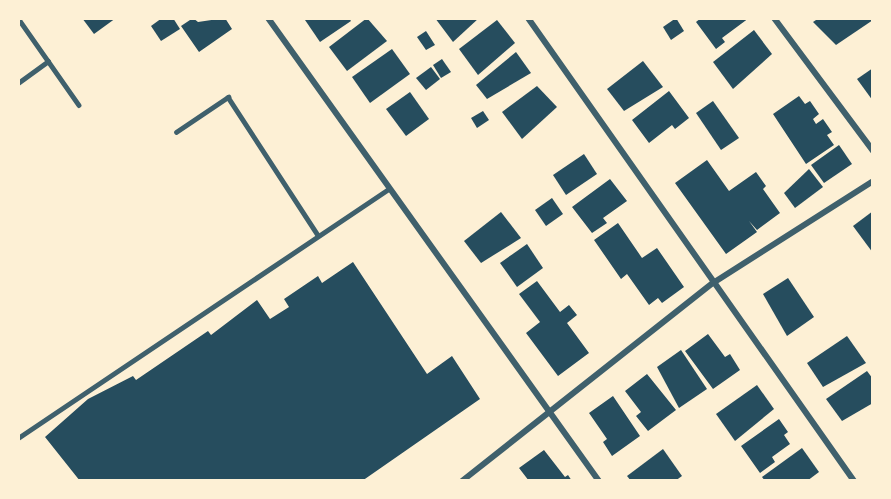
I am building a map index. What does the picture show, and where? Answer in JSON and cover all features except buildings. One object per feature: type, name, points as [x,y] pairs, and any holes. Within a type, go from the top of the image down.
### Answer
[{"type":"street","points":[[268,18],[387,190],[550,410],[599,481]]},
{"type":"street","points":[[528,18],[854,481]]},
{"type":"street","points":[[774,18],[873,151]]},
{"type":"street","points":[[462,481],[713,283],[873,180]]},
{"type":"lane","points":[[18,18],[79,105]]},
{"type":"lane","points":[[18,82],[48,61]]},
{"type":"lane","points":[[176,132],[228,96],[318,235]]},
{"type":"lane","points":[[18,438],[387,190]]}]
